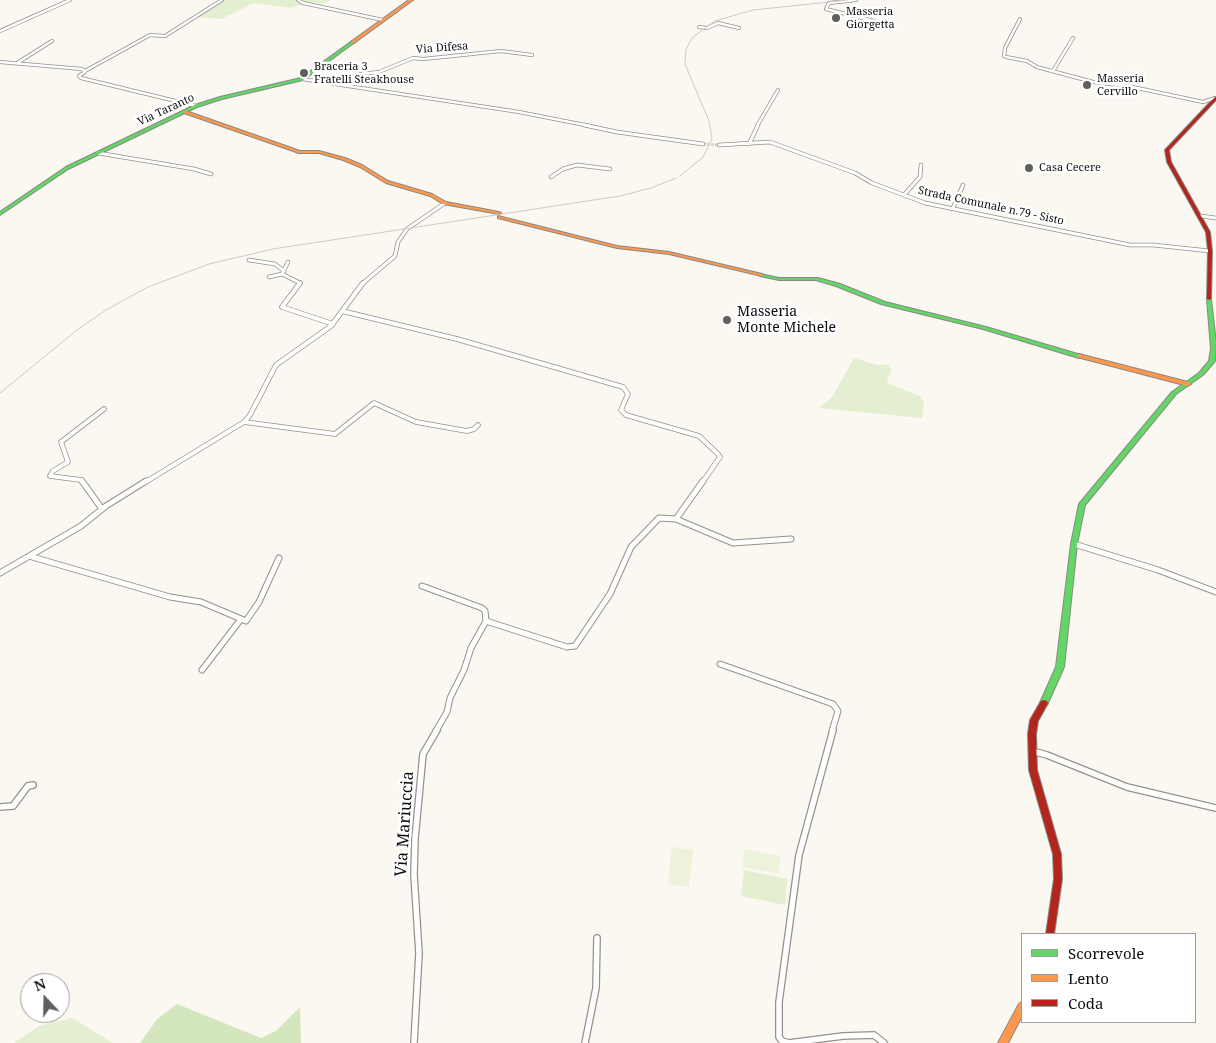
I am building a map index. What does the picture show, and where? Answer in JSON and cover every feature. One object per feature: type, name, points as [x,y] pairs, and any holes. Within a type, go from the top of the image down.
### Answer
[{"type":"street","points":[[0,31],[70,0]]},
{"type":"street","points":[[196,106],[79,77],[85,71],[92,69],[150,35],[165,36],[222,0]]},
{"type":"street","points":[[298,0],[303,3],[383,20]]},
{"type":"street","name":"Via Taranto","points":[[0,214],[66,168],[196,106],[221,98],[302,79],[411,0]]},
{"type":"street","points":[[856,0],[829,3],[826,9],[874,21]]},
{"type":"street","points":[[1020,19],[1009,37],[1004,56],[1027,61],[1037,67],[1093,82],[1128,86],[1202,102],[1216,98]]},
{"type":"street","points":[[699,27],[707,28],[718,23],[740,28]]},
{"type":"street","points":[[1053,71],[1073,38]]},
{"type":"street","points":[[16,64],[52,42]]},
{"type":"street","name":"Via Difesa","points":[[329,83],[360,74],[379,72],[413,58],[423,59],[501,51],[532,55]]},
{"type":"street","points":[[0,62],[82,69],[85,71]]},
{"type":"street","points":[[302,79],[519,112],[617,132],[703,144]]},
{"type":"street","points":[[749,144],[752,134],[778,90]]},
{"type":"street","points":[[1050,933],[1058,880],[1057,854],[1033,770],[1034,720],[1049,695],[1060,666],[1074,544],[1082,504],[1174,393],[1214,362],[1208,288],[1210,251],[1208,232],[1201,216],[1169,162],[1167,150],[1216,98]]},
{"type":"street","points":[[185,112],[300,152],[319,152],[344,159],[361,166],[387,182],[431,195],[445,203],[480,211],[495,211],[499,215],[616,247],[669,252],[779,279],[816,279],[838,285],[883,303],[984,328],[1056,350],[1188,384]]},
{"type":"street","name":"Strada Comunale n.79 - Sisto","points":[[719,145],[770,142],[790,148],[926,203],[1130,245],[1153,245],[1210,251]]},
{"type":"street","points":[[98,153],[194,169],[211,174]]},
{"type":"street","points":[[551,177],[563,169],[577,166],[589,165],[610,169]]},
{"type":"street","points":[[904,195],[920,177],[921,165]]},
{"type":"street","points":[[953,208],[963,185]]},
{"type":"street","points":[[0,573],[81,526],[102,509],[244,422],[250,415],[276,365],[332,324],[365,280],[395,256],[398,242],[407,229],[445,203]]},
{"type":"street","points":[[1201,216],[1216,218]]},
{"type":"street","points":[[249,260],[275,264],[283,272],[300,283],[282,307],[332,324]]},
{"type":"street","points":[[269,278],[283,272],[288,262]]},
{"type":"street","points":[[342,311],[456,339],[626,389],[628,394],[621,407],[622,413],[700,436],[720,457],[676,519]]},
{"type":"street","points":[[244,422],[335,434],[374,403],[416,422],[467,431],[474,429],[478,425]]},
{"type":"street","points":[[102,509],[81,480],[50,476],[52,471],[68,462],[61,442],[104,409]]},
{"type":"street","points":[[422,586],[482,608],[485,611],[486,621],[571,648],[575,646],[610,594],[631,547],[659,518],[676,519],[734,543],[791,539]]},
{"type":"street","points":[[1074,544],[1158,570],[1216,592]]},
{"type":"street","points":[[29,556],[170,597],[201,602],[246,621],[259,602],[279,558]]},
{"type":"street","points":[[202,670],[241,619]]},
{"type":"street","name":"Via Mariuccia","points":[[414,1043],[419,953],[414,875],[415,840],[423,754],[447,712],[450,698],[486,621]]},
{"type":"street","points":[[720,664],[738,672],[833,704],[838,711],[805,827],[799,855],[780,1002],[779,1037],[782,1041],[788,1043],[843,1036],[874,1035],[884,1043]]},
{"type":"street","points":[[1032,751],[1047,755],[1127,787],[1216,808]]},
{"type":"street","points":[[0,807],[13,806],[28,786],[33,786]]},
{"type":"street","points":[[585,1043],[596,988],[597,938]]},
{"type":"street","points":[[1002,1043],[1021,1008]]},
{"type":"green space","points":[[226,0],[330,0],[323,4],[309,2],[291,8],[254,3],[221,19],[199,17]]},
{"type":"green space","points":[[854,358],[877,365],[889,365],[891,371],[887,380],[889,384],[920,396],[924,403],[922,418],[819,408],[833,396]]},
{"type":"green space","points":[[672,847],[693,850],[689,887],[668,884]]},
{"type":"green space","points":[[744,849],[780,856],[779,874],[743,867]]},
{"type":"green space","points":[[744,870],[787,879],[785,905],[741,896]]},
{"type":"green space","points":[[177,1004],[261,1038],[276,1031],[300,1007],[301,1043],[140,1043],[157,1019]]},
{"type":"green space","points":[[70,1018],[113,1043],[14,1043],[39,1026],[51,1023],[70,1023]]},
{"type":"tunnel","points":[[703,144],[719,145]]},
{"type":"railway","points":[[680,176],[703,157],[712,139],[709,121],[685,64],[686,49],[693,37],[715,21],[753,10],[848,0]]},
{"type":"railway","points":[[0,393],[77,330],[106,310],[148,287],[209,264],[273,249],[620,196],[651,188],[676,178]]},
{"type":"traffic: fast","points":[[0,214],[67,168],[196,106],[221,98],[302,79],[353,42]]},
{"type":"traffic: fast","points":[[762,275],[779,279],[816,279],[838,285],[883,303],[984,328],[1079,356]]},
{"type":"traffic: fast","points":[[1044,703],[1060,667],[1074,544],[1082,504],[1174,393],[1201,374],[1212,361],[1214,349],[1209,299]]},
{"type":"traffic: slow","points":[[353,42],[411,0]]},
{"type":"traffic: slow","points":[[185,112],[300,152],[319,152],[344,159],[361,166],[387,182],[431,195],[445,203],[499,213]]},
{"type":"traffic: slow","points":[[500,217],[617,247],[669,253],[762,275]]},
{"type":"traffic: slow","points":[[1079,356],[1188,384]]},
{"type":"traffic: slow","points":[[1003,1043],[1021,1009]]},
{"type":"traffic: jam","points":[[1209,299],[1210,251],[1208,232],[1169,162],[1167,150],[1216,98]]},
{"type":"traffic: jam","points":[[1044,703],[1034,720],[1032,734],[1033,770],[1057,854],[1058,879],[1050,933]]},
{"type":"place","name":"Masseria Giorgetta","points":[[836,18]]},
{"type":"place","name":"Braceria 3 Fratelli Steakhouse","points":[[304,73]]},
{"type":"place","name":"Masseria Cervillo","points":[[1087,85]]},
{"type":"place","name":"Casa Cecere","points":[[1029,168]]},
{"type":"place","name":"Masseria Monte Michele","points":[[727,320]]}]
